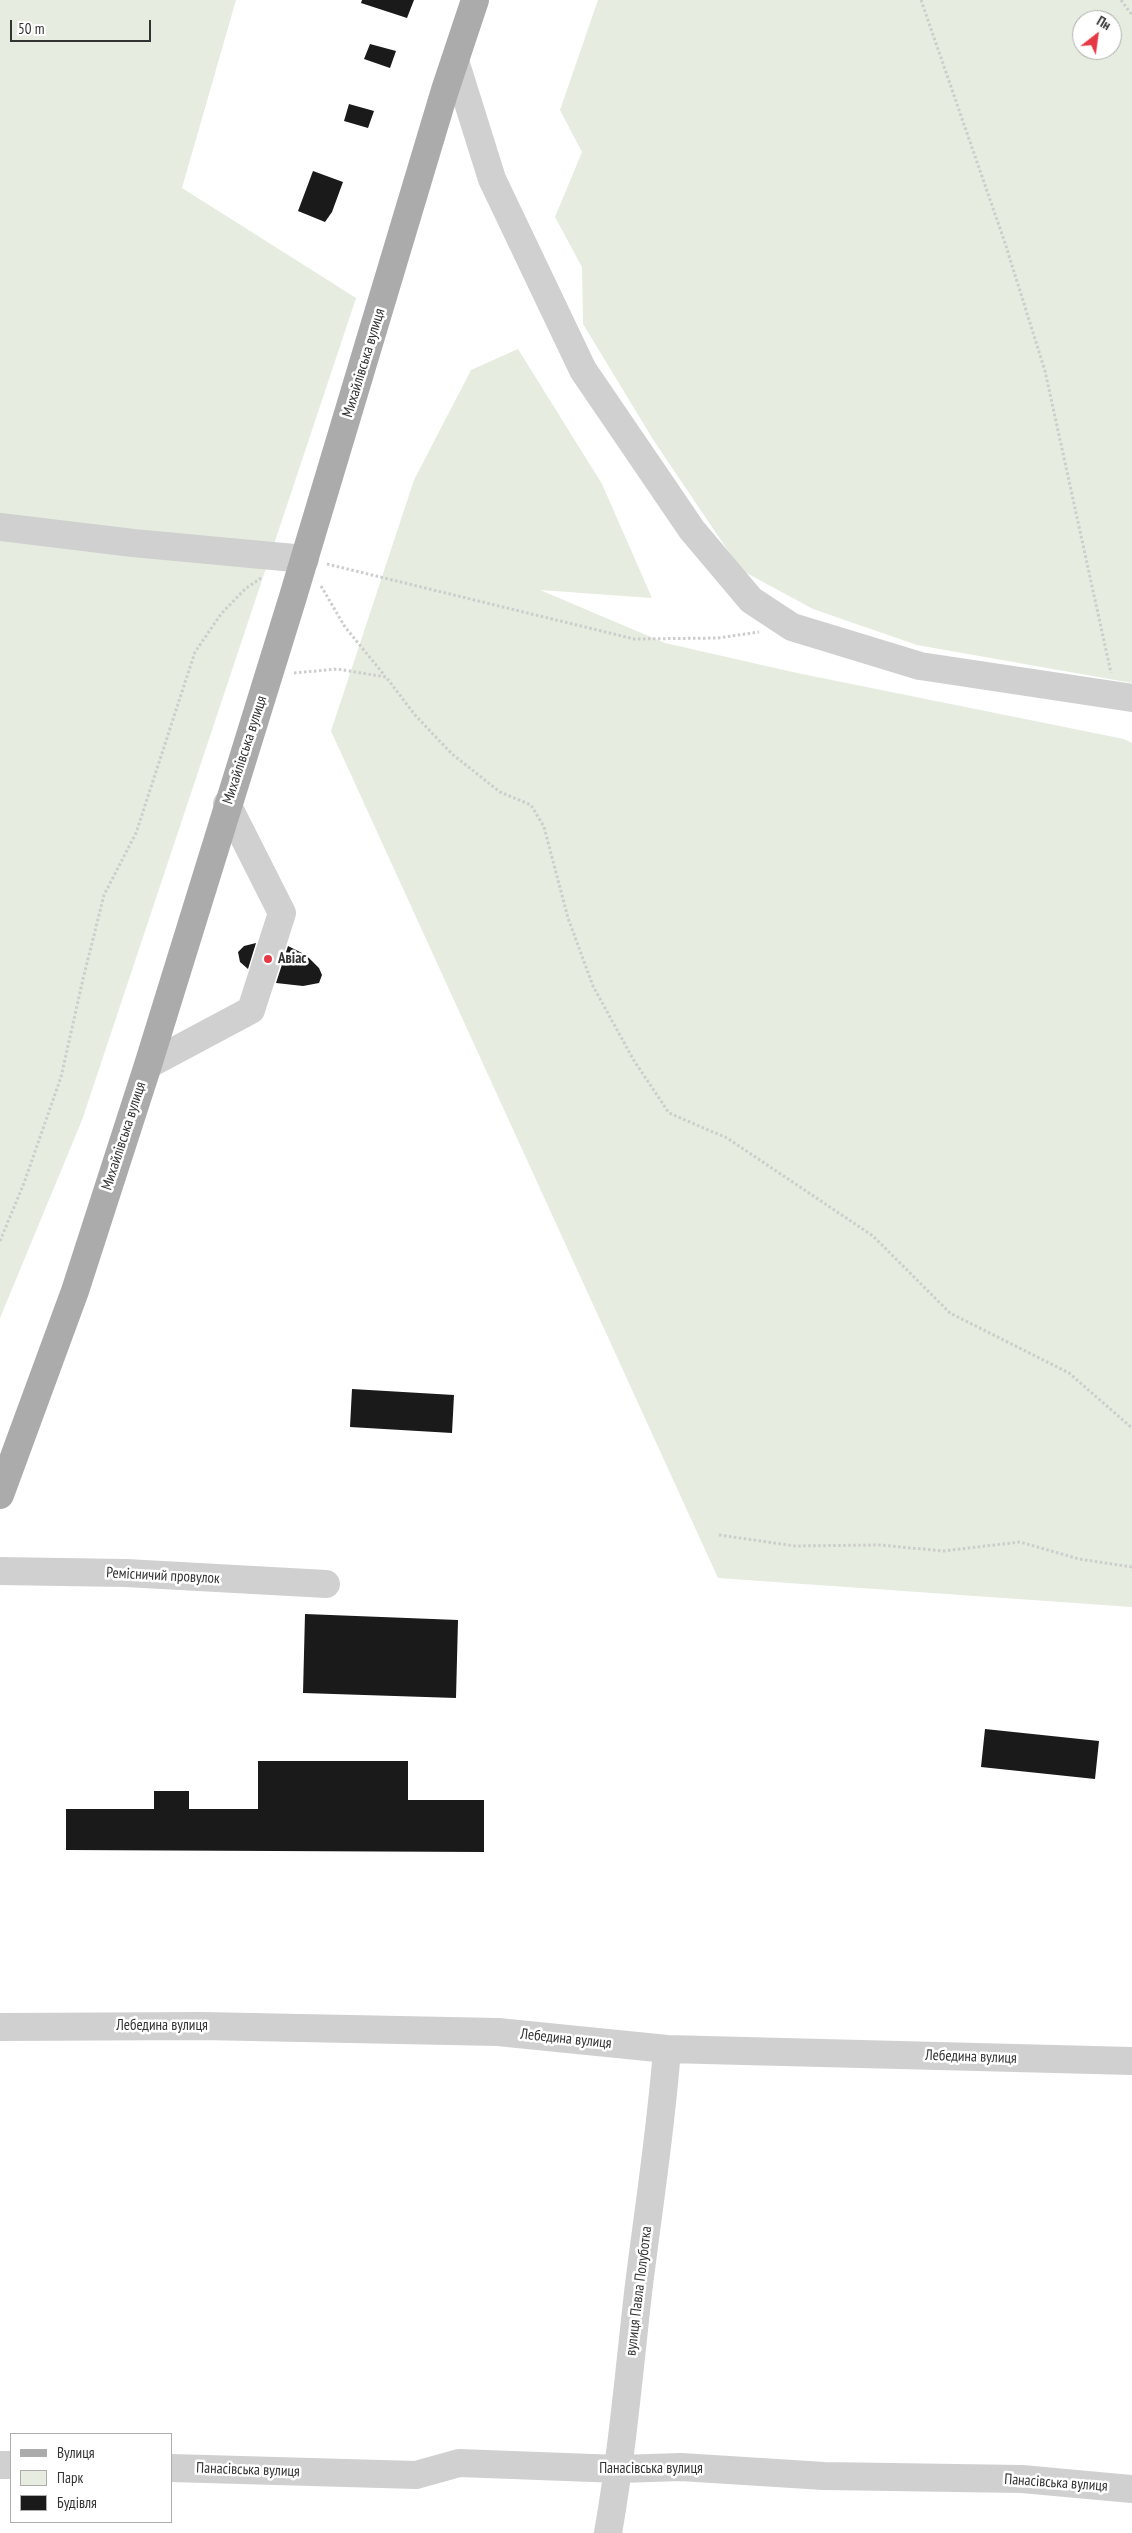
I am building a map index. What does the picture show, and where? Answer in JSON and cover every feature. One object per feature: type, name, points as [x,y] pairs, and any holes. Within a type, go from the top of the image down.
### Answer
[{"type":"main road","name":"Михайлівська вулиця","points":[[0,1495],[75,1291],[148,1064],[268,675],[297,558],[475,0]]},
{"type":"street","points":[[455,61],[492,179],[583,370],[692,530],[751,600],[792,627],[920,666],[1124,696]]},
{"type":"street","points":[[0,527],[133,544],[297,558]]},
{"type":"street","points":[[148,1064],[251,1010],[282,913],[227,804]]},
{"type":"street","name":"Ремісничий провулок","points":[[0,1571],[126,1573],[326,1584]]},
{"type":"street","name":"Лебедина вулиця","points":[[0,2027],[202,2026],[498,2032],[667,2049],[1132,2061]]},
{"type":"street","name":"вулиця Павла Полуботка","points":[[608,2533],[620,2469],[638,2292],[662,2114],[667,2049]]},
{"type":"street","name":"Панасівська вулиця","points":[[172,2468],[416,2475],[458,2463],[620,2469],[681,2467],[824,2476],[1022,2479],[1132,2489]]},
{"type":"path","points":[[921,0],[1046,371],[1124,696]]},
{"type":"path","points":[[1121,0],[1132,15]]},
{"type":"path","points":[[297,558],[345,627],[416,715],[452,754],[500,792],[531,804],[544,827],[568,918],[593,986],[633,1059],[670,1113],[726,1138],[873,1236],[950,1313],[1069,1373],[1132,1428]]},
{"type":"path","points":[[0,1241],[24,1183],[61,1077],[104,895],[136,833],[195,652],[221,614],[246,589],[297,558],[634,639],[718,638],[792,627]]},
{"type":"path","points":[[268,675],[337,669],[386,677]]},
{"type":"path","points":[[718,1535],[795,1546],[880,1545],[943,1551],[1020,1542],[1078,1559],[1132,1567]]},
{"type":"green space","points":[[0,0],[236,0],[182,188],[356,298],[82,1120],[0,1318]]},
{"type":"green space","points":[[598,0],[1132,0],[1132,683],[917,645],[813,609],[741,570],[654,441],[583,324],[582,267],[555,217],[582,152],[560,110]]},
{"type":"green space","points":[[518,349],[602,484],[652,598],[540,590],[665,643],[797,673],[1124,739],[1132,743],[1132,1607],[718,1578],[331,731],[414,480],[471,370]]},
{"type":"building","points":[[362,0],[414,0],[407,18],[361,3]]},
{"type":"building","points":[[370,44],[396,51],[390,68],[364,59]]},
{"type":"building","points":[[349,104],[374,111],[368,128],[344,121]]},
{"type":"building","points":[[313,171],[343,182],[332,212],[325,222],[298,211]]},
{"type":"building","points":[[256,943],[248,969],[240,962],[238,952],[244,946]]},
{"type":"building","points":[[288,946],[306,955],[319,968],[322,975],[319,983],[303,986],[276,983]]},
{"type":"building","points":[[352,1389],[454,1395],[452,1433],[350,1427]]},
{"type":"building","points":[[305,1614],[458,1620],[456,1698],[303,1693]]},
{"type":"building","points":[[985,1729],[1099,1741],[1095,1779],[981,1767]]},
{"type":"building","points":[[258,1761],[408,1761],[408,1800],[484,1800],[484,1852],[66,1850],[66,1809],[154,1809],[154,1791],[189,1791],[189,1809],[258,1809]]},
{"type":"place","name":"Авіас","points":[[268,959]]}]
